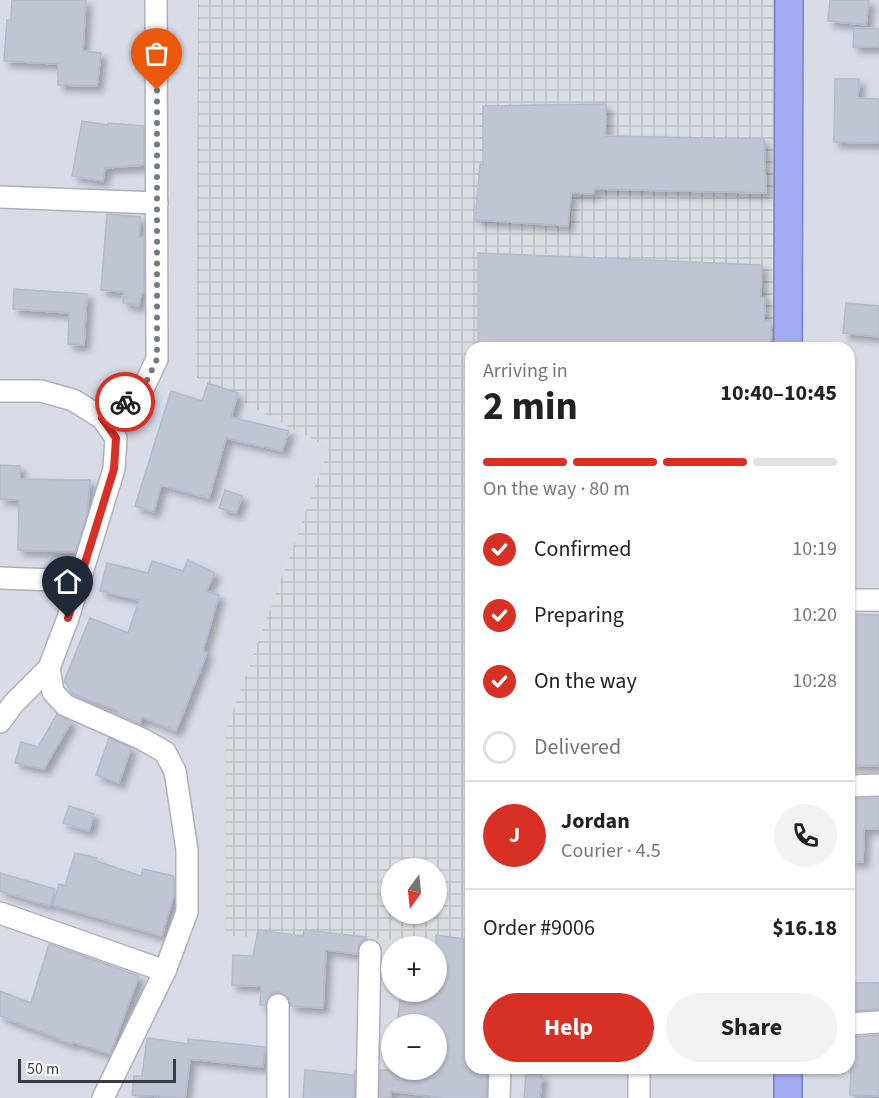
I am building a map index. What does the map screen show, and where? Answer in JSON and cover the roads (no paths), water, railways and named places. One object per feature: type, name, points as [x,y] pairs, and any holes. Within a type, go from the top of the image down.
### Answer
[{"type":"main road","points":[[788,342],[789,0]]},
{"type":"main road","points":[[788,1074],[788,1098]]},
{"type":"street","points":[[102,418],[142,391],[157,359],[156,0]]},
{"type":"street","points":[[0,197],[158,203]]},
{"type":"street","points":[[0,391],[40,391],[73,400],[102,418],[116,438],[114,469],[49,668],[14,703],[0,722]]},
{"type":"street","points":[[0,578],[79,581]]},
{"type":"street","points":[[855,600],[879,600]]},
{"type":"street","points":[[49,668],[53,692],[65,705],[142,739],[165,752],[175,771],[187,850],[187,912],[165,971],[103,1098]]},
{"type":"street","points":[[855,786],[879,785]]},
{"type":"street","points":[[0,913],[165,971]]},
{"type":"street","points":[[368,1098],[370,951]]},
{"type":"street","points":[[278,1005],[278,1098]]},
{"type":"street","points":[[855,1024],[879,1022]]},
{"type":"street","points":[[499,1098],[500,1074]]},
{"type":"street","points":[[639,1074],[639,1098]]}]
